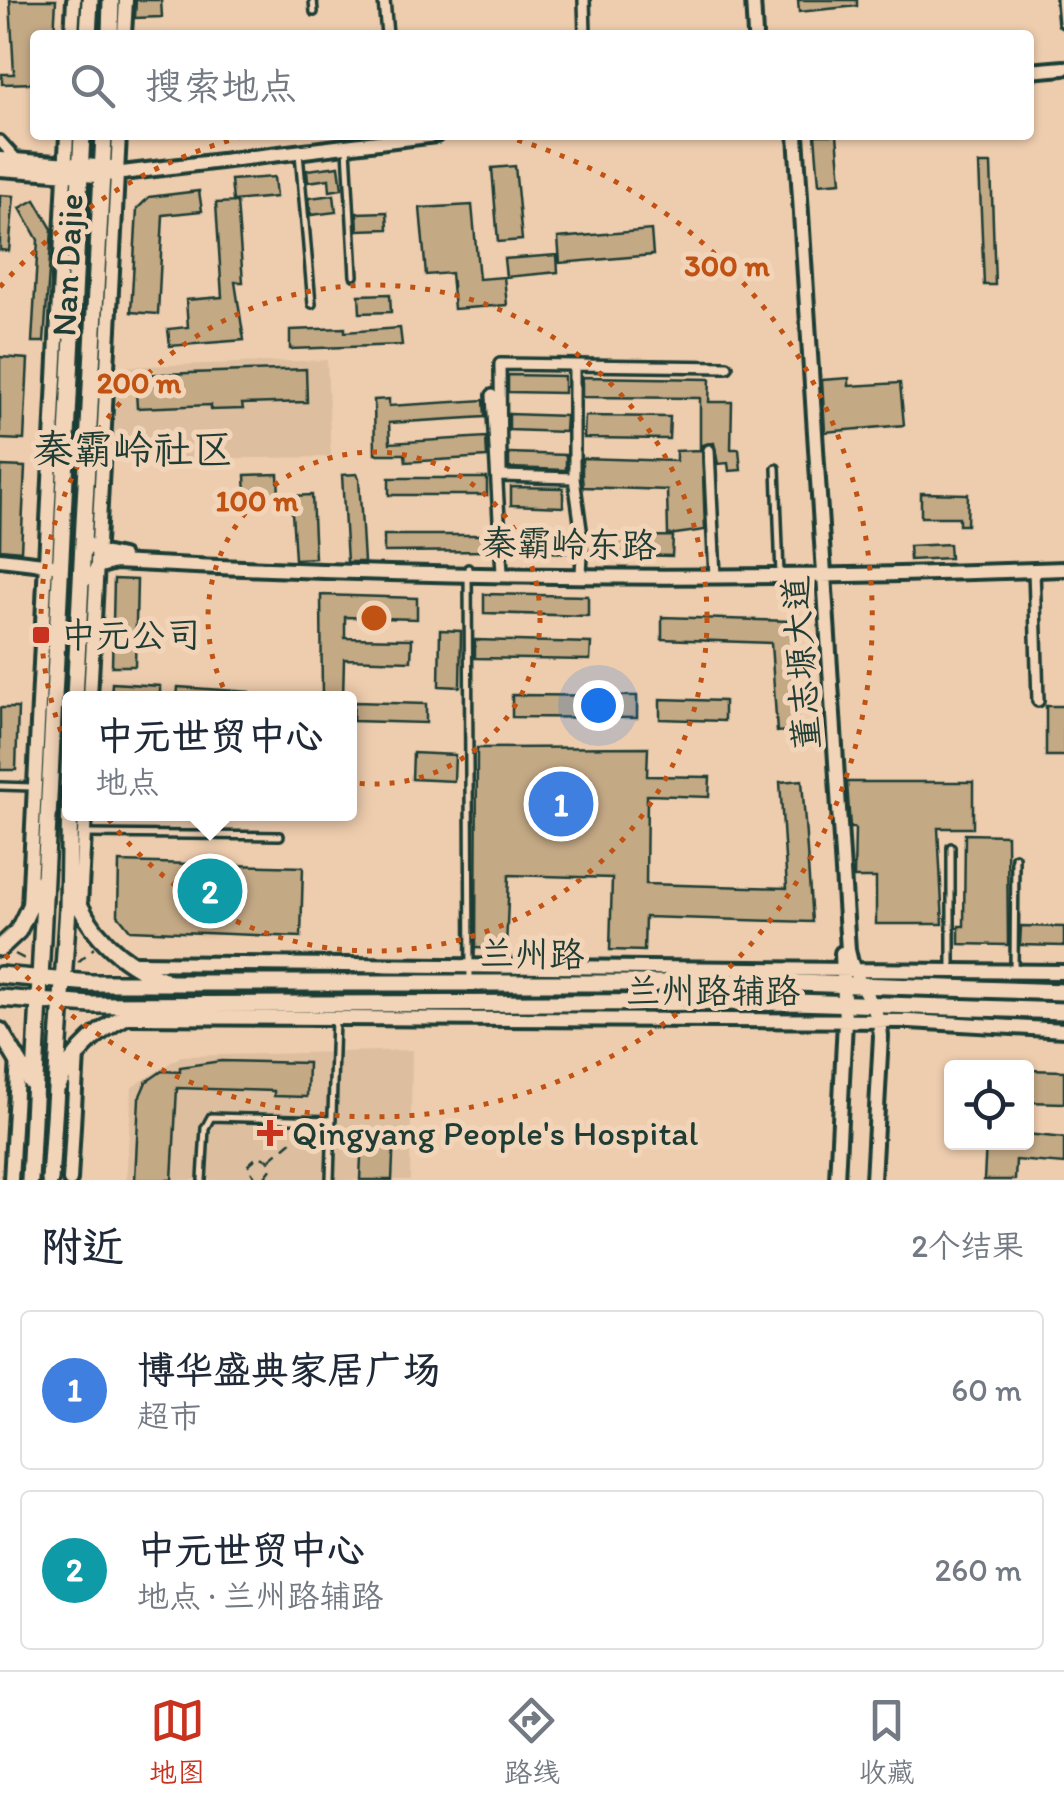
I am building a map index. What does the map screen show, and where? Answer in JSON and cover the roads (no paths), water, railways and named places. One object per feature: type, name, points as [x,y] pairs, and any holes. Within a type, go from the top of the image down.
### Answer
[{"type":"main road","points":[[88,30],[90,0]]},
{"type":"main road","points":[[110,30],[111,0]]},
{"type":"main road","name":"Nan Dajie","points":[[30,1180],[60,578],[72,171],[81,140]]},
{"type":"main road","name":"Nan Dajie","points":[[75,691],[109,171],[105,140]]},
{"type":"main road","points":[[50,1180],[69,821]]},
{"type":"main road","points":[[0,948],[29,912],[45,867]]},
{"type":"main road","points":[[67,868],[80,908],[102,940],[129,963],[168,981]]},
{"type":"main road","name":"兰州路","points":[[0,975],[168,981],[470,974],[1064,992]]},
{"type":"main road","name":"兰州路","points":[[0,998],[60,1003],[844,1002],[1064,1011]]},
{"type":"main road","points":[[55,1095],[77,1054],[122,1017],[167,1002]]},
{"type":"main road","points":[[0,1031],[18,1054],[34,1094]]},
{"type":"street","points":[[72,30],[74,0]]},
{"type":"street","points":[[124,30],[126,0]]},
{"type":"street","points":[[384,0],[387,30]]},
{"type":"street","points":[[584,0],[585,30]]},
{"type":"street","points":[[756,0],[758,30]]},
{"type":"street","points":[[1062,0],[1064,22]]},
{"type":"street","points":[[1034,67],[1064,64]]},
{"type":"street","points":[[29,912],[45,559],[72,171],[67,140]]},
{"type":"street","points":[[90,691],[109,171],[118,140]]},
{"type":"street","points":[[109,171],[335,140]]},
{"type":"street","points":[[0,168],[109,171],[391,140]]},
{"type":"street","name":"董志塬大道","points":[[793,140],[847,967],[852,984],[872,1003],[879,1021],[873,1180]]},
{"type":"street","points":[[0,141],[22,166]]},
{"type":"street","points":[[0,159],[22,166]]},
{"type":"street","points":[[574,478],[501,476],[500,364],[727,367]]},
{"type":"street","points":[[574,365],[574,478],[582,528]]},
{"type":"street","points":[[492,394],[501,571]]},
{"type":"street","points":[[709,450],[714,575]]},
{"type":"street","points":[[83,540],[98,552]]},
{"type":"street","points":[[45,559],[61,542]]},
{"type":"street","name":"秦霸岭东路","points":[[98,552],[251,564],[501,571],[582,566],[780,576],[1064,566]]},
{"type":"street","points":[[0,556],[45,559],[60,578]]},
{"type":"street","name":"秦霸岭东路","points":[[97,568],[115,562],[468,570]]},
{"type":"street","points":[[81,584],[97,568]]},
{"type":"street","points":[[1034,568],[1038,701]]},
{"type":"street","points":[[80,908],[85,821]]},
{"type":"street","name":"兰州路辅路","points":[[129,963],[470,974],[847,967],[1064,972]]},
{"type":"street","name":"董志塬大道","points":[[836,1180],[844,1002],[852,984]]},
{"type":"street","name":"兰州路辅路","points":[[122,1017],[845,1020],[1064,1030]]},
{"type":"street","points":[[12,1180],[18,1054]]},
{"type":"street","points":[[70,1180],[77,1054]]},
{"type":"lane","points":[[313,0],[314,12]]},
{"type":"lane","points":[[346,145],[354,276]]},
{"type":"lane","points":[[299,150],[312,304]]},
{"type":"lane","points":[[776,468],[780,576]]},
{"type":"lane","points":[[468,570],[470,974]]},
{"type":"lane","points":[[0,786],[34,787]]},
{"type":"lane","points":[[84,834],[280,836]]},
{"type":"lane","points":[[950,847],[952,970]]},
{"type":"lane","points":[[1014,972],[1015,857]]},
{"type":"lane","points":[[330,1180],[335,1019]]},
{"type":"lane","points":[[202,1180],[205,1128],[211,1117],[332,1120]]},
{"type":"tunnel","points":[[581,529],[582,555]]},
{"type":"place","name":"中元公司","points":[[41,635]]},
{"type":"place","name":"博华盛典家居广场","points":[[561,804]]},
{"type":"place","name":"中元世贸中心","points":[[210,891]]},
{"type":"place","name":"Qingyang People's Hospital","points":[[270,1133]]},
{"type":"district","name":"秦霸岭社区","points":[[133,449]]}]
